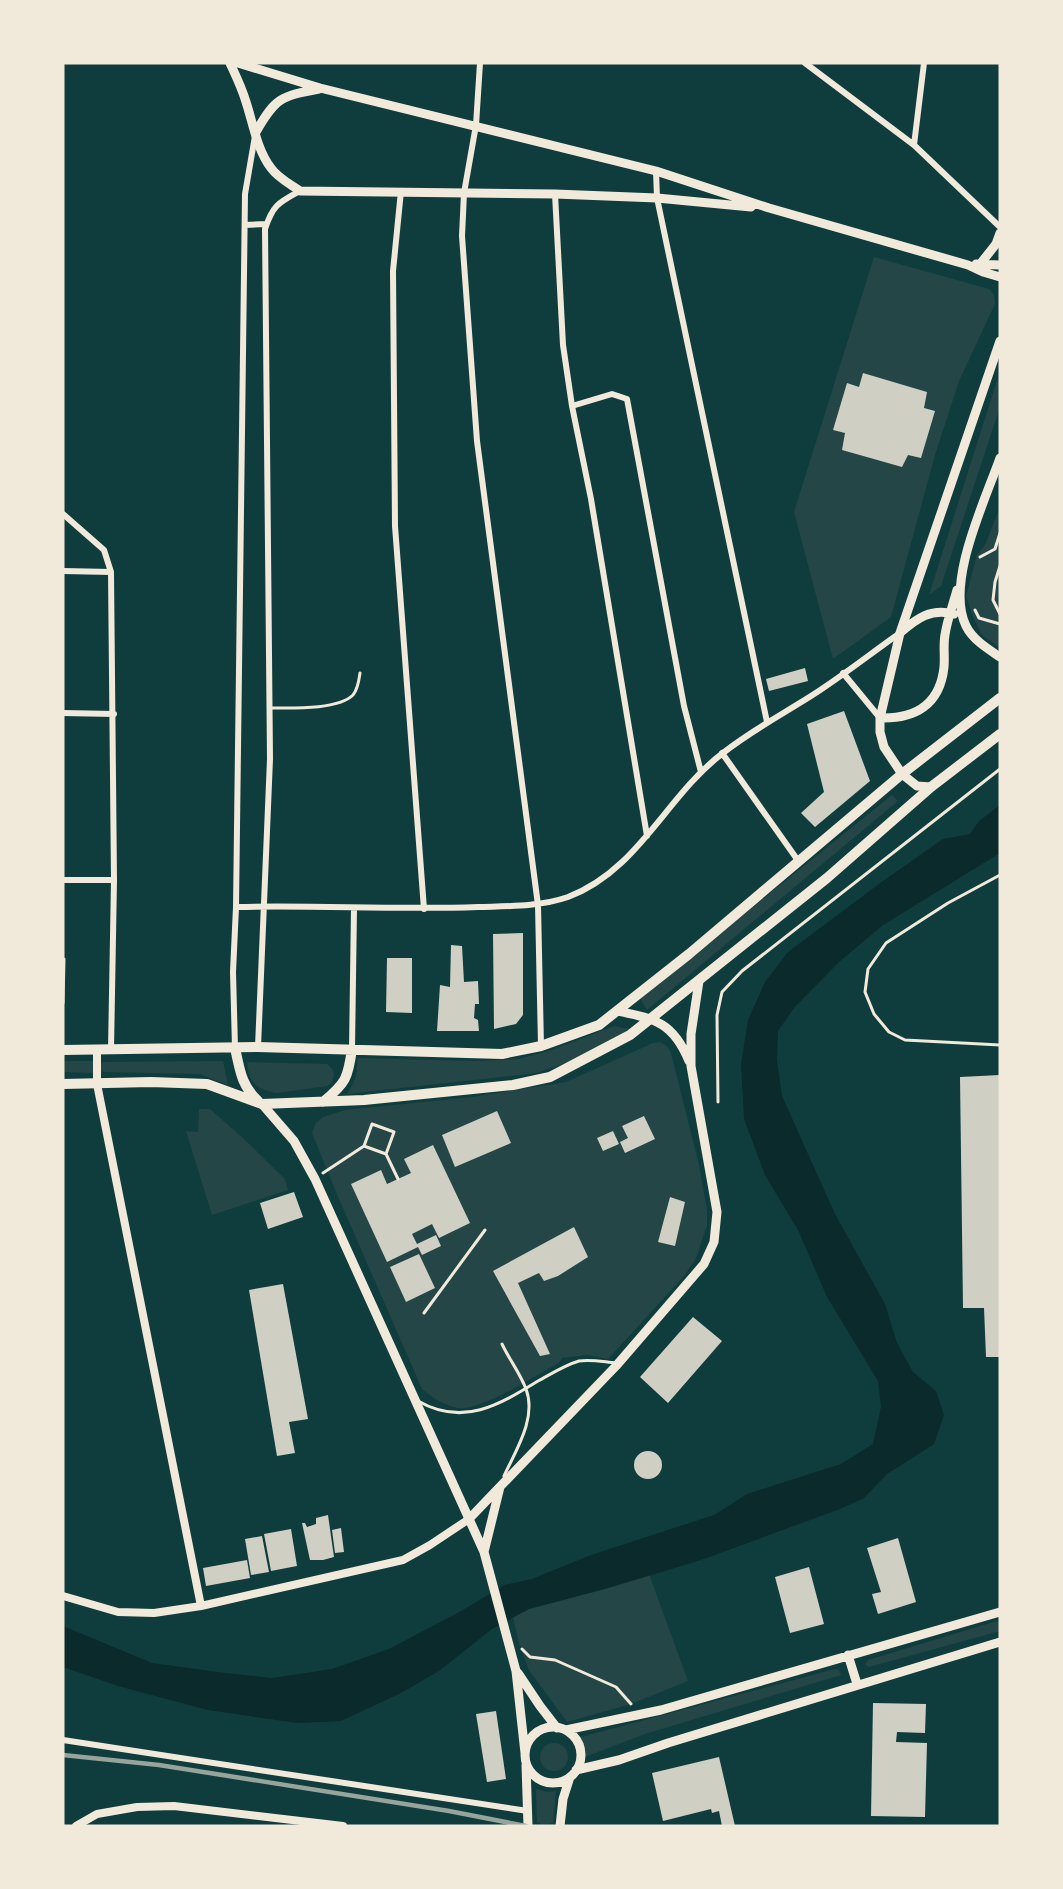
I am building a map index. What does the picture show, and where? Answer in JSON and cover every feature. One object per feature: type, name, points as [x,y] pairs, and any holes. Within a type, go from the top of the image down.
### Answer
[{"type":"highway","points":[[63,1050],[258,1047],[502,1054],[541,1046],[599,1025],[689,954],[902,774],[1000,698]]},
{"type":"highway","points":[[63,1084],[151,1082],[207,1084],[262,1104],[323,1102],[496,1087],[550,1077],[630,1035],[826,878],[931,787],[1000,734]]},
{"type":"highway","points":[[235,1048],[241,1078],[248,1092],[262,1104]]},
{"type":"highway","points":[[323,1102],[340,1088],[345,1080],[352,1049]]},
{"type":"main road","points":[[230,63],[240,84],[261,150],[272,169],[283,180],[300,191],[555,194],[657,198],[769,208]]},
{"type":"main road","points":[[238,63],[320,88],[656,171],[769,208],[968,265],[1000,277]]},
{"type":"main road","points":[[256,132],[265,115],[276,102],[288,95],[320,88]]},
{"type":"main road","points":[[981,263],[1000,234]]},
{"type":"main road","points":[[968,265],[981,263],[1000,265]]},
{"type":"main road","points":[[931,787],[916,786],[902,774],[884,747],[880,718],[900,633],[1000,341]]},
{"type":"main road","points":[[880,718],[896,718],[916,712],[928,705],[941,683],[945,636],[950,613],[969,544],[1000,458]]},
{"type":"main road","points":[[961,576],[960,604],[968,629],[984,646],[1000,657]]},
{"type":"main road","points":[[900,633],[914,620],[927,613],[940,611],[962,616]]},
{"type":"main road","points":[[469,1519],[618,1364],[704,1264],[714,1242],[717,1212],[691,1066],[692,1034],[699,981]]},
{"type":"main road","points":[[618,1011],[652,1018],[676,1035],[691,1066]]},
{"type":"main road","points":[[262,1104],[294,1141],[315,1179],[485,1556],[516,1671],[525,1758],[528,1826]]},
{"type":"main road","points":[[485,1556],[500,1486]]},
{"type":"main road","points":[[1000,1612],[661,1710],[561,1729],[548,1728],[532,1737],[527,1744],[525,1758],[530,1771],[536,1778],[544,1782],[562,1782],[573,1774],[679,1740],[1000,1642]]},
{"type":"main road","points":[[848,1655],[857,1684]]},
{"type":"main road","points":[[516,1671],[540,1706],[561,1729],[573,1736],[578,1744],[580,1762],[562,1799],[560,1826]]},
{"type":"street","points":[[480,63],[476,125],[464,193],[462,236],[477,441],[538,904],[541,1046]]},
{"type":"street","points":[[805,63],[914,145],[1000,227]]},
{"type":"street","points":[[914,145],[924,63]]},
{"type":"street","points":[[235,1048],[234,972],[245,194],[256,132]]},
{"type":"street","points":[[656,171],[657,198],[767,722]]},
{"type":"street","points":[[258,1047],[270,759],[265,229],[272,209],[300,191]]},
{"type":"street","points":[[401,191],[393,272],[395,526],[424,909]]},
{"type":"street","points":[[555,194],[563,345],[648,836]]},
{"type":"street","points":[[245,225],[266,224]]},
{"type":"street","points":[[572,406],[612,394],[627,399],[684,706],[701,772]]},
{"type":"street","points":[[63,514],[104,550],[111,572],[114,714],[111,1050]]},
{"type":"street","points":[[63,571],[111,572]]},
{"type":"street","points":[[236,907],[424,909],[538,904],[568,896],[599,881],[621,863],[648,836],[701,772],[722,753],[812,695],[900,633]]},
{"type":"street","points":[[843,673],[880,718]]},
{"type":"street","points":[[63,713],[114,714]]},
{"type":"street","points":[[722,753],[800,862]]},
{"type":"street","points":[[63,880],[114,880]]},
{"type":"street","points":[[352,1049],[354,908]]},
{"type":"street","points":[[97,1050],[97,1084],[201,1606]]},
{"type":"street","points":[[63,1596],[118,1612],[154,1613],[201,1606],[403,1560],[469,1519]]},
{"type":"street","points":[[63,1740],[528,1812]]},
{"type":"street","points":[[76,1826],[96,1814],[137,1807],[174,1806],[343,1826]]},
{"type":"lane","points":[[269,708],[312,708],[347,699],[355,693],[360,673]]},
{"type":"lane","points":[[1000,875],[948,903],[886,943],[868,969],[865,992],[874,1014],[889,1032],[905,1040],[1000,1045]]},
{"type":"lane","points":[[63,959],[63,1003]]},
{"type":"lane","points":[[424,1313],[485,1230]]},
{"type":"lane","points":[[500,1486],[524,1432],[531,1409],[526,1388],[502,1344]]},
{"type":"lane","points":[[416,1399],[429,1407],[464,1414],[483,1410],[577,1362],[587,1360],[618,1364]]},
{"type":"path","points":[[977,567],[980,556],[995,549],[1000,533]]},
{"type":"path","points":[[1000,566],[993,600],[1000,614]]},
{"type":"path","points":[[973,603],[979,618],[1000,624]]},
{"type":"path","points":[[718,1102],[717,1015],[722,992],[741,971],[1000,769]]},
{"type":"path","points":[[315,1179],[364,1146],[372,1124],[394,1132],[386,1154]]},
{"type":"path","points":[[364,1146],[386,1154],[398,1179]]},
{"type":"path","points":[[504,1630],[530,1657],[555,1660],[616,1687],[631,1704],[637,1715]]},
{"type":"shaded area","points":[[874,257],[989,289],[994,295],[995,304],[959,381],[935,455],[891,617],[833,659],[794,512]]},
{"type":"shaded area","points":[[1000,371],[1000,407],[941,586],[929,595]]},
{"type":"shaded area","points":[[1000,507],[1000,648],[982,635],[966,596],[977,555],[985,545]]},
{"type":"shaded area","points":[[892,795],[898,801],[647,1010],[640,998]]},
{"type":"shaded area","points":[[1000,805],[1000,853],[883,925],[839,962],[794,1008],[778,1031],[777,1060],[782,1096],[835,1214],[885,1304],[897,1343],[913,1372],[936,1391],[944,1415],[934,1444],[887,1474],[864,1498],[840,1509],[701,1560],[529,1609],[492,1629],[439,1671],[401,1693],[341,1721],[297,1723],[208,1710],[118,1686],[63,1667],[63,1626],[152,1663],[272,1678],[332,1669],[389,1649],[463,1610],[504,1585],[532,1579],[591,1555],[714,1515],[747,1494],[841,1464],[873,1444],[881,1407],[878,1381],[827,1297],[799,1232],[765,1175],[744,1119],[741,1064],[748,1020],[765,982],[788,952],[943,839],[970,834],[979,821]]},
{"type":"shaded area","points":[[614,1026],[629,1029],[577,1059],[537,1073],[347,1094],[355,1078],[357,1058],[475,1061],[519,1059],[552,1050]]},
{"type":"shaded area","points":[[660,1042],[667,1046],[671,1053],[699,1165],[707,1210],[707,1225],[696,1258],[685,1275],[608,1359],[587,1355],[562,1358],[559,1363],[509,1391],[468,1408],[453,1407],[434,1398],[422,1389],[336,1192],[312,1133],[316,1123],[323,1117],[345,1110],[472,1097],[566,1082],[653,1043]]},
{"type":"shaded area","points":[[63,1061],[94,1061],[93,1073],[63,1072]]},
{"type":"shaded area","points":[[223,1061],[228,1085],[200,1074],[103,1072],[99,1070],[99,1064],[103,1062]]},
{"type":"shaded area","points":[[247,1062],[327,1064],[332,1069],[334,1078],[328,1086],[277,1093],[255,1084]]},
{"type":"shaded area","points":[[199,1109],[210,1109],[243,1138],[285,1179],[288,1190],[212,1215],[186,1131],[198,1132]]},
{"type":"shaded area","points":[[649,1574],[688,1681],[631,1704],[567,1722],[529,1670],[513,1617],[529,1609]]},
{"type":"shaded area","points":[[1000,1620],[1000,1631],[869,1667],[865,1664],[868,1660]]},
{"type":"shaded area","points":[[835,1669],[839,1670],[841,1675],[645,1734],[582,1758],[582,1750],[577,1738]]},
{"type":"shaded area","points":[[554,1743],[564,1747],[568,1757],[564,1767],[554,1771],[544,1767],[540,1757],[544,1747]]},
{"type":"shaded area","points":[[536,1789],[556,1791],[553,1823],[543,1825],[537,1822]]},
{"type":"building","points":[[863,373],[927,392],[924,408],[935,411],[921,458],[908,455],[902,467],[842,450],[845,433],[833,430],[847,383],[859,387]]},
{"type":"building","points":[[805,668],[808,681],[769,691],[766,679]]},
{"type":"building","points":[[844,711],[870,781],[815,827],[801,813],[824,792],[807,724]]},
{"type":"building","points":[[523,933],[523,1015],[516,1024],[494,1029],[493,934]]},
{"type":"building","points":[[451,945],[462,946],[464,982],[478,981],[479,1004],[475,1004],[474,1018],[478,1020],[479,1031],[437,1031],[440,985],[450,987]]},
{"type":"building","points":[[387,958],[412,958],[412,1013],[386,1012]]},
{"type":"building","points":[[1000,1075],[1000,1357],[986,1357],[984,1308],[963,1308],[960,1077]]},
{"type":"building","points":[[497,1111],[511,1143],[455,1167],[442,1135]]},
{"type":"building","points":[[644,1116],[655,1139],[625,1153],[620,1142],[628,1138],[622,1126]]},
{"type":"building","points":[[613,1131],[619,1144],[603,1151],[597,1138]]},
{"type":"building","points":[[433,1145],[470,1223],[439,1238],[432,1224],[412,1234],[417,1244],[436,1235],[441,1246],[422,1255],[418,1247],[387,1262],[351,1184],[381,1170],[387,1184],[411,1173],[404,1159]]},
{"type":"building","points":[[294,1192],[303,1217],[268,1229],[260,1203]]},
{"type":"building","points":[[670,1197],[685,1202],[675,1246],[658,1242]]},
{"type":"building","points":[[574,1227],[588,1257],[558,1276],[544,1281],[539,1273],[518,1283],[550,1354],[540,1356],[493,1271]]},
{"type":"building","points":[[419,1254],[435,1288],[406,1302],[390,1267]]},
{"type":"building","points":[[283,1284],[308,1419],[289,1422],[295,1453],[277,1456],[249,1290]]},
{"type":"building","points":[[693,1317],[722,1341],[668,1403],[640,1377]]},
{"type":"building","points":[[648,1451],[658,1455],[662,1465],[658,1475],[648,1479],[638,1475],[634,1465],[638,1455]]},
{"type":"building","points":[[328,1515],[334,1557],[310,1560],[302,1523],[305,1523],[307,1527],[316,1524],[316,1518]]},
{"type":"building","points":[[341,1528],[344,1552],[335,1553],[332,1530]]},
{"type":"building","points":[[291,1529],[297,1566],[271,1571],[264,1534]]},
{"type":"building","points":[[262,1536],[269,1572],[251,1575],[245,1539]]},
{"type":"building","points":[[898,1538],[916,1602],[878,1614],[872,1594],[881,1592],[867,1548]]},
{"type":"building","points":[[247,1560],[250,1578],[206,1586],[203,1568]]},
{"type":"building","points":[[809,1567],[824,1624],[790,1633],[775,1577]]},
{"type":"building","points":[[873,1703],[926,1704],[925,1733],[897,1732],[896,1742],[927,1743],[925,1817],[871,1816]]},
{"type":"building","points":[[496,1711],[506,1779],[487,1782],[476,1714]]},
{"type":"building","points":[[719,1757],[735,1826],[722,1826],[719,1811],[712,1813],[711,1809],[663,1821],[652,1773]]},
{"type":"railway","points":[[63,1755],[159,1765],[449,1811],[526,1826]]}]
